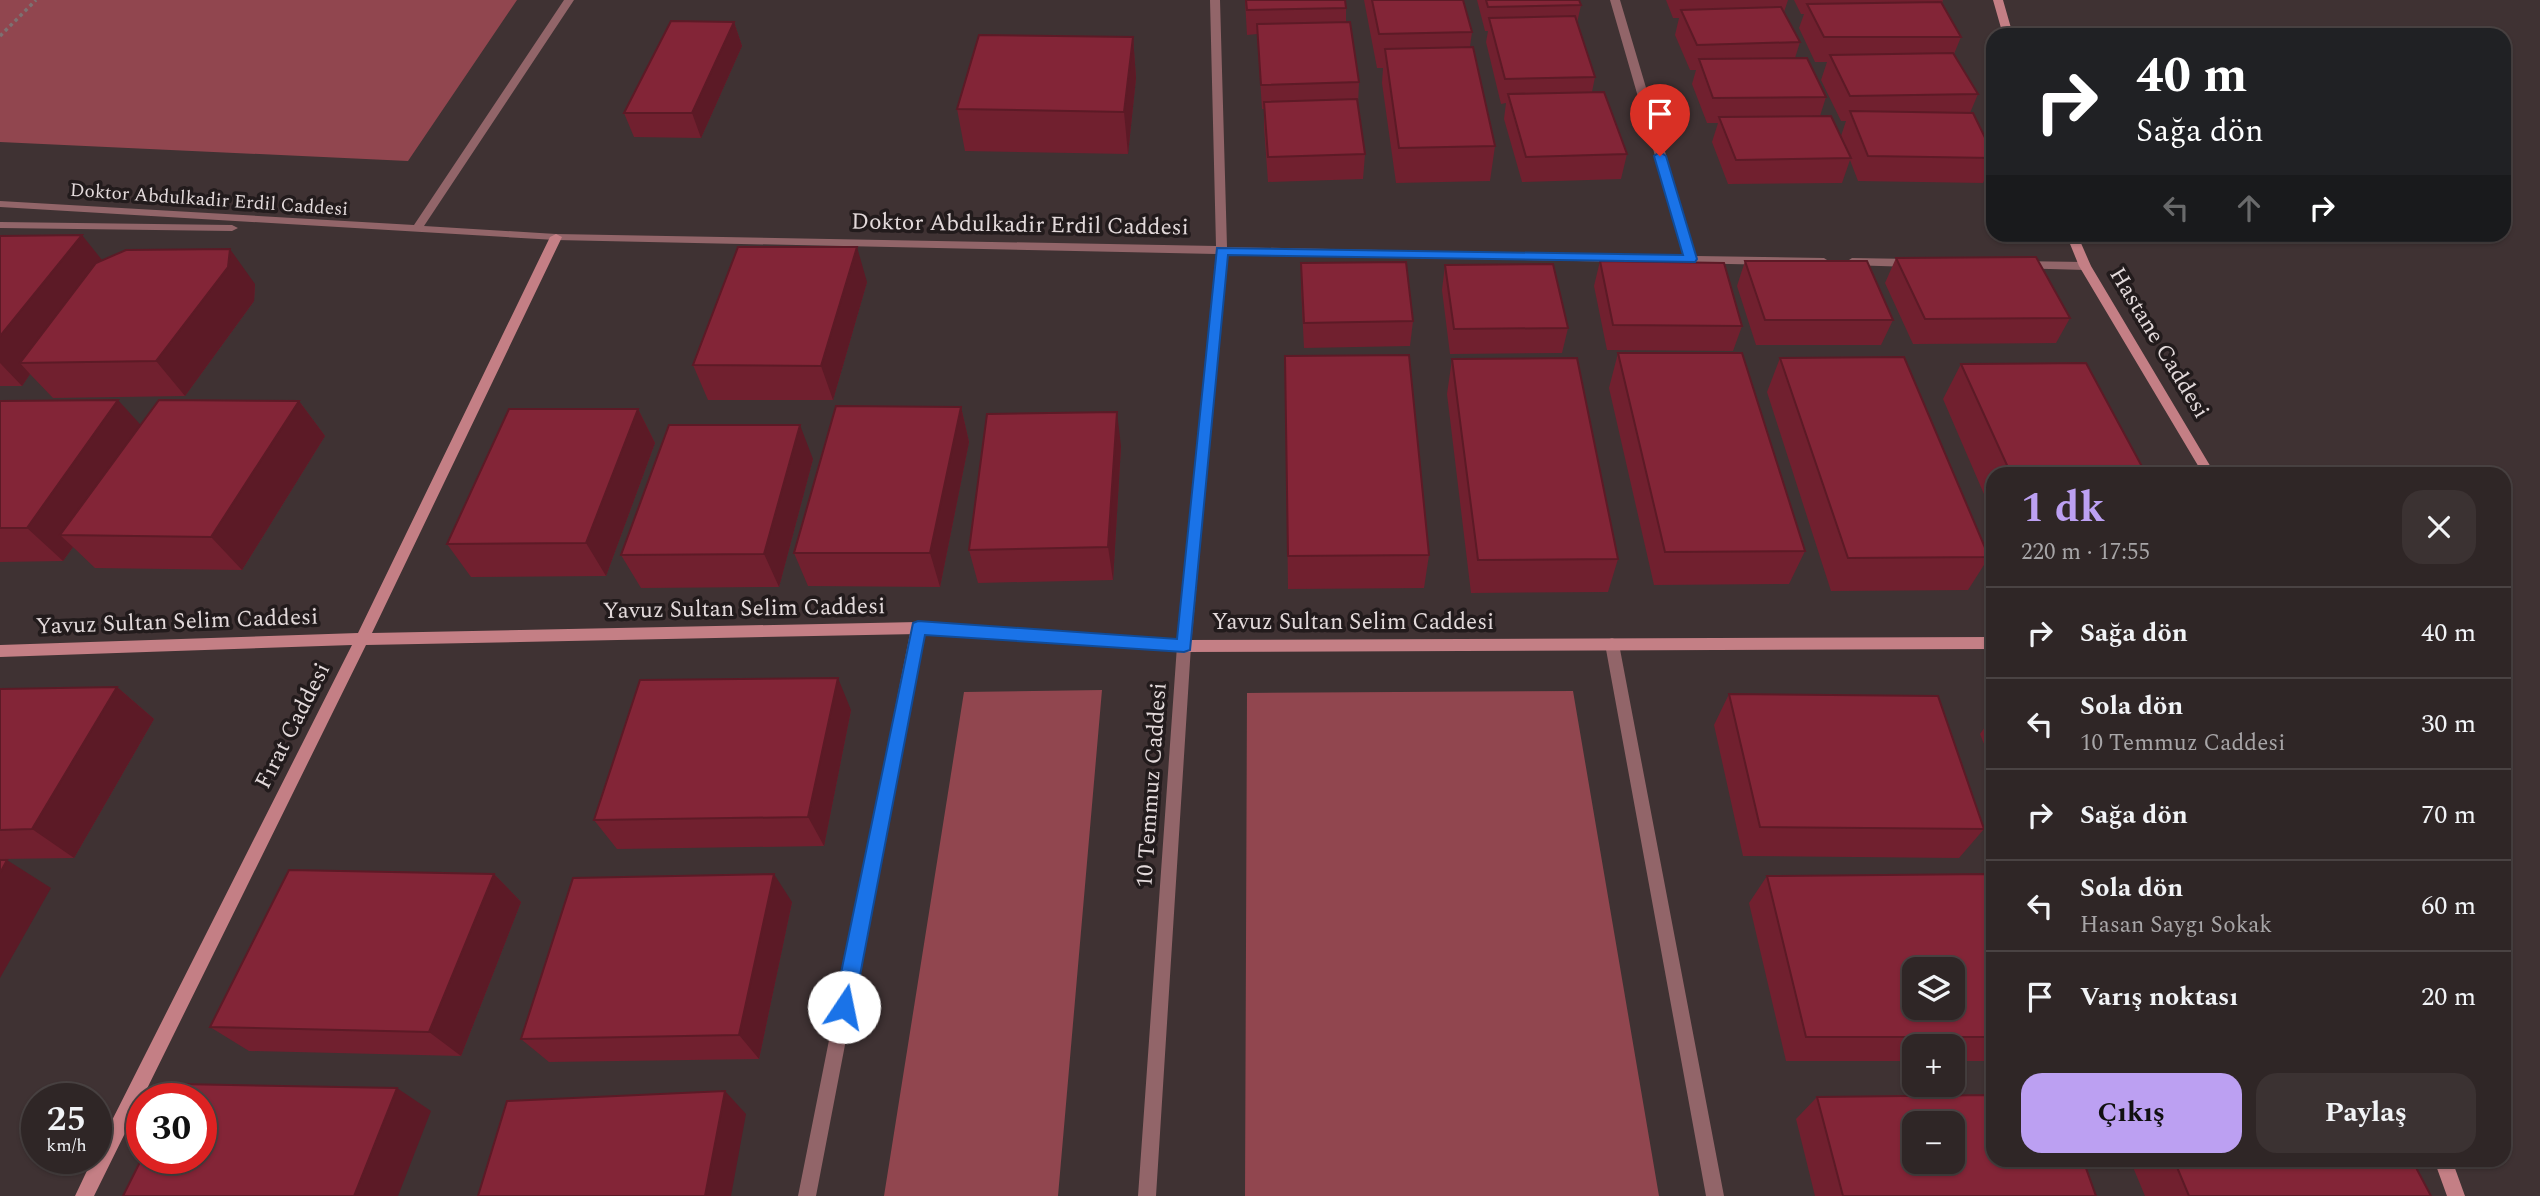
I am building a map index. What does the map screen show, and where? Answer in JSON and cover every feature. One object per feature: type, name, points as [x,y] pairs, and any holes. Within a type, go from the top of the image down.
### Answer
[{"type":"street","points":[[416,230],[569,0]]},
{"type":"street","name":"10 Temmuz Caddesi","points":[[1147,1196],[1184,646],[1222,251],[1215,0]]},
{"type":"street","points":[[1615,0],[1691,259]]},
{"type":"street","points":[[1998,0],[2006,28]]},
{"type":"street","name":"Doktor Abdulkadir Erdil Caddesi","points":[[0,204],[556,237],[1922,263]]},
{"type":"street","name":"Doktor Abdulkadir Erdil Caddesi","points":[[0,225],[416,230]]},
{"type":"street","name":"Fırat Caddesi","points":[[84,1196],[362,639],[556,237]]},
{"type":"street","name":"Hastane Caddesi","points":[[2074,242],[2085,266],[2205,467]]},
{"type":"street","points":[[2017,265],[2085,266]]},
{"type":"street","points":[[807,1196],[918,628]]},
{"type":"street","name":"Yavuz Sultan Selim Caddesi","points":[[0,651],[362,639],[918,628],[1184,646],[1986,643]]},
{"type":"street","points":[[1612,644],[1715,1196]]},
{"type":"street","points":[[2446,1167],[2456,1196]]},
{"type":"path","points":[[0,36],[36,0]]},
{"type":"shaded area","points":[[0,0],[517,0],[408,161],[0,142]]},
{"type":"shaded area","points":[[1102,690],[1058,1196],[884,1196],[964,692]]},
{"type":"shaded area","points":[[1573,691],[1659,1196],[1245,1196],[1247,693]]},
{"type":"building","points":[[1246,0],[1345,0],[1346,8],[1247,10]]},
{"type":"building","points":[[1372,0],[1463,0],[1472,32],[1379,34]]},
{"type":"building","points":[[1486,0],[1579,0],[1581,5],[1488,7]]},
{"type":"building","points":[[1941,2],[1961,37],[1824,37],[1807,4]]},
{"type":"building","points":[[1781,7],[1800,42],[1697,45],[1681,10]]},
{"type":"building","points":[[1575,16],[1595,77],[1505,79],[1489,18]]},
{"type":"building","points":[[671,21],[734,22],[692,113],[624,113]]},
{"type":"building","points":[[1350,22],[1359,82],[1261,85],[1257,24]]},
{"type":"building","points":[[979,35],[1133,37],[1124,112],[957,109]]},
{"type":"building","points":[[1473,47],[1495,146],[1399,148],[1385,49]]},
{"type":"building","points":[[1953,53],[1978,94],[1850,96],[1830,55]]},
{"type":"building","points":[[1807,58],[1826,97],[1713,98],[1699,59]]},
{"type":"building","points":[[1604,92],[1627,154],[1526,157],[1508,94]]},
{"type":"building","points":[[1357,99],[1365,154],[1268,157],[1264,102]]},
{"type":"building","points":[[1850,111],[1973,113],[1986,140],[1986,158],[1868,156]]},
{"type":"building","points":[[1831,116],[1851,158],[1736,160],[1719,117]]},
{"type":"building","points":[[82,235],[0,336],[0,236]]},
{"type":"building","points":[[738,247],[857,247],[821,366],[693,365]]},
{"type":"building","points":[[230,249],[228,267],[156,361],[20,363],[96,263],[126,250]]},
{"type":"building","points":[[2036,257],[2070,318],[1925,319],[1896,258]]},
{"type":"building","points":[[1600,261],[1724,263],[1742,326],[1613,325]]},
{"type":"building","points":[[1745,261],[1867,261],[1893,320],[1765,320]]},
{"type":"building","points":[[1406,262],[1413,321],[1304,323],[1301,263]]},
{"type":"building","points":[[1553,264],[1568,328],[1454,329],[1445,265]]},
{"type":"building","points":[[1618,353],[1742,353],[1805,551],[1665,552]]},
{"type":"building","points":[[1409,355],[1429,555],[1288,556],[1285,356]]},
{"type":"building","points":[[1904,357],[1986,550],[1986,557],[1848,558],[1780,358]]},
{"type":"building","points":[[1577,358],[1618,559],[1478,560],[1452,359]]},
{"type":"building","points":[[2086,363],[2142,467],[2008,467],[1961,364]]},
{"type":"building","points":[[118,400],[27,528],[0,528],[0,401]]},
{"type":"building","points":[[159,400],[299,401],[211,537],[60,535]]},
{"type":"building","points":[[836,406],[961,407],[930,553],[794,553]]},
{"type":"building","points":[[509,409],[638,409],[586,543],[447,544]]},
{"type":"building","points":[[1117,412],[1108,547],[969,550],[987,414]]},
{"type":"building","points":[[669,425],[800,425],[764,554],[621,555]]},
{"type":"building","points":[[838,678],[808,817],[594,820],[640,680]]},
{"type":"building","points":[[117,687],[32,829],[0,830],[0,689]]},
{"type":"building","points":[[1729,694],[1938,696],[1984,829],[1760,827]]},
{"type":"building","points":[[0,860],[7,860],[0,873]]},
{"type":"building","points":[[289,870],[494,874],[429,1032],[210,1027]]},
{"type":"building","points":[[774,874],[739,1035],[521,1039],[573,878]]},
{"type":"building","points":[[1986,874],[1986,1037],[1965,1037],[1965,1034],[1902,1034],[1902,1037],[1806,1037],[1767,876]]},
{"type":"building","points":[[217,1085],[397,1088],[354,1196],[123,1196],[134,1174],[217,1174]]},
{"type":"building","points":[[725,1091],[705,1196],[478,1196],[507,1101]]},
{"type":"building","points":[[1986,1095],[1986,1167],[2086,1167],[2096,1196],[1843,1196],[1817,1097]]},
{"type":"building","points":[[2177,1167],[2416,1167],[2431,1196],[2189,1196]]},
{"type":"route","points":[[844,1007],[918,628],[1184,646],[1222,251],[1691,259],[1660,156]]}]
